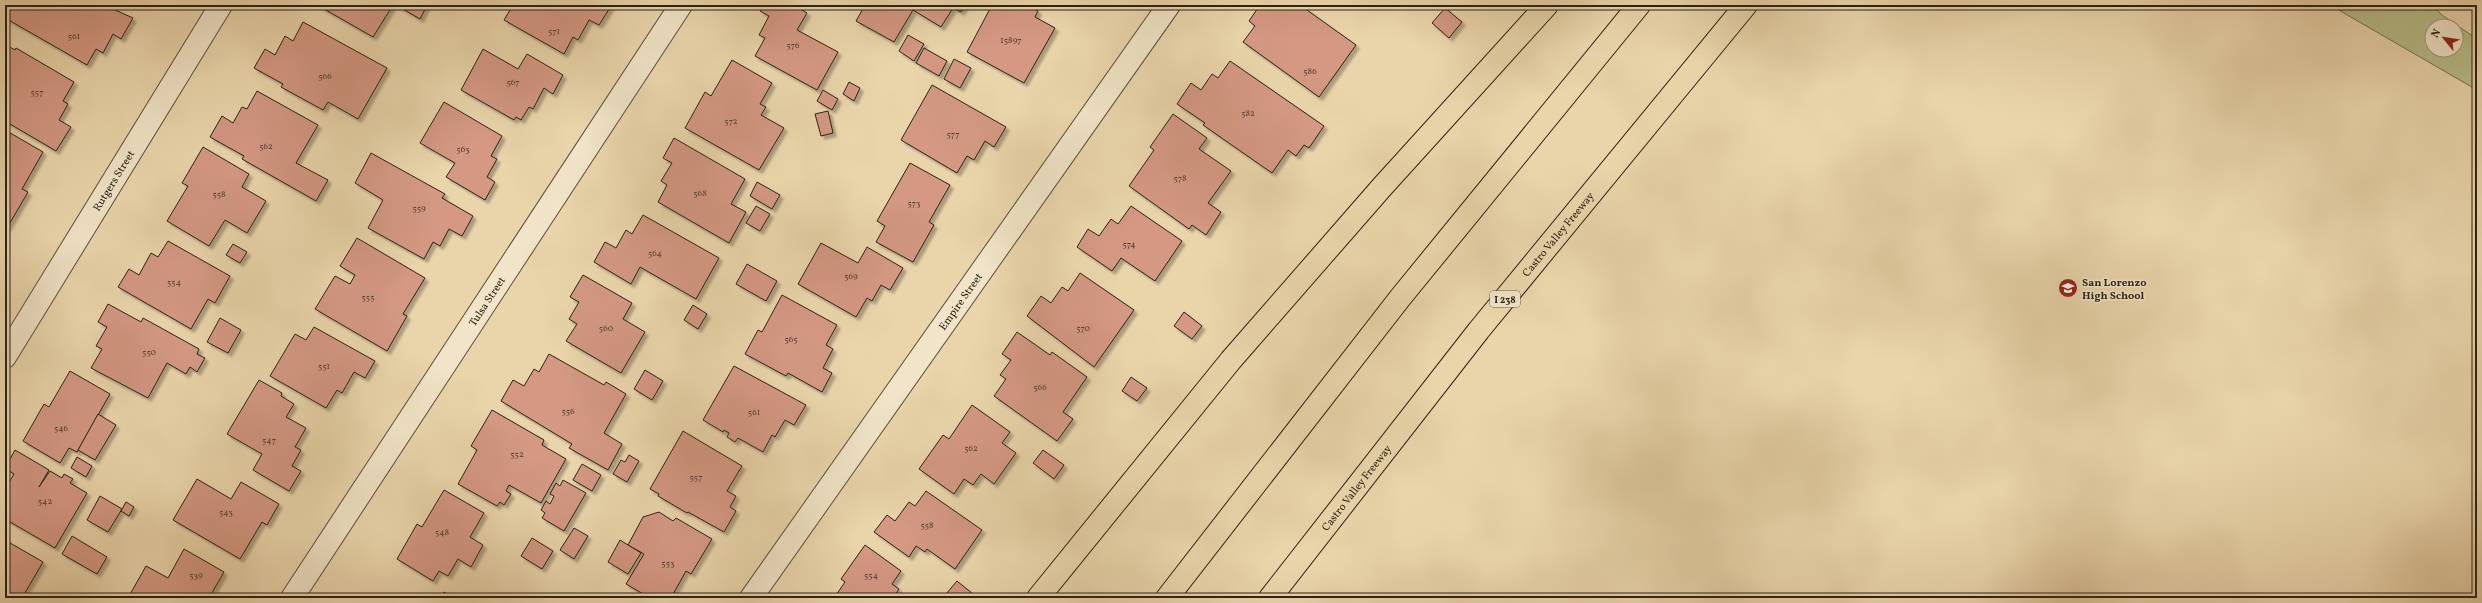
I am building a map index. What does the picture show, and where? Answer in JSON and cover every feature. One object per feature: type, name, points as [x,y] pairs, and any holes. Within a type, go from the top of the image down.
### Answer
[{"type":"highway","points":[[1167,598],[1400,298],[1639,5]]},
{"type":"highway","name":"Castro Valley Freeway","points":[[1270,598],[1484,324],[1746,5]]},
{"type":"highway","points":[[1038,598],[1231,360],[1382,187],[1541,11]]},
{"type":"street","name":"Rutgers Street","points":[[5,357],[221,5]]},
{"type":"street","name":"Tulsa Street","points":[[292,598],[681,5]]},
{"type":"street","name":"Empire Street","points":[[751,598],[1170,5]]},
{"type":"green space","points":[[2330,5],[2432,5],[2446,18],[2424,18],[2424,58],[2464,58],[2464,30],[2477,39],[2477,90]]},
{"type":"building","points":[[11,5],[104,5],[133,18],[121,39],[113,34],[103,53],[96,49],[87,65],[5,18]]},
{"type":"building","points":[[317,5],[393,5],[373,37]]},
{"type":"building","points":[[396,5],[427,5],[420,19]]},
{"type":"building","points":[[513,5],[611,6],[599,25],[589,20],[578,40],[573,37],[564,54],[504,20]]},
{"type":"building","points":[[763,5],[793,5],[807,13],[797,30],[838,52],[817,90],[755,56],[765,38],[759,35],[769,16],[760,11]]},
{"type":"building","points":[[865,5],[965,5],[961,12],[953,8],[941,27],[913,10],[894,42],[856,21]]},
{"type":"building","points":[[992,5],[1028,5],[1038,11],[1035,17],[1055,28],[1024,83],[967,52]]},
{"type":"building","points":[[1260,5],[1300,5],[1356,45],[1319,97],[1243,42],[1255,26],[1249,21]]},
{"type":"building","points":[[1445,8],[1462,22],[1449,38],[1432,23]]},
{"type":"building","points":[[303,22],[387,68],[358,119],[328,102],[323,110],[281,87],[283,84],[254,68],[265,49],[275,55],[285,36],[293,41]]},
{"type":"building","points":[[908,35],[924,44],[914,61],[899,51]]},
{"type":"building","points":[[5,44],[15,50],[16,48],[74,82],[63,101],[68,104],[59,120],[71,127],[56,151],[5,121]]},
{"type":"building","points":[[924,48],[947,61],[939,76],[916,63]]},
{"type":"building","points":[[483,49],[518,69],[527,54],[563,75],[553,94],[544,88],[533,109],[529,107],[521,120],[516,117],[514,120],[461,90]]},
{"type":"building","points":[[954,59],[971,68],[960,88],[944,79]]},
{"type":"building","points":[[732,60],[772,83],[760,104],[766,107],[761,115],[784,128],[759,170],[685,128],[705,92],[711,96]]},
{"type":"building","points":[[1230,61],[1324,126],[1309,148],[1304,145],[1296,156],[1288,150],[1272,173],[1203,125],[1205,123],[1177,104],[1191,83],[1201,90],[1212,74],[1218,78]]},
{"type":"building","points":[[849,82],[860,88],[854,101],[843,94]]},
{"type":"building","points":[[932,85],[1006,127],[994,147],[985,141],[974,160],[967,156],[957,173],[901,140]]},
{"type":"building","points":[[823,90],[838,99],[832,110],[817,101]]},
{"type":"building","points":[[257,91],[318,125],[296,163],[328,180],[316,201],[242,159],[244,156],[210,137],[222,116],[233,123],[242,107],[247,109]]},
{"type":"building","points":[[444,102],[502,136],[491,156],[497,159],[487,177],[495,182],[485,200],[446,177],[455,163],[420,143]]},
{"type":"building","points":[[828,111],[833,133],[821,136],[815,114]]},
{"type":"building","points":[[1173,114],[1207,138],[1199,149],[1231,171],[1208,203],[1221,212],[1206,235],[1192,225],[1189,229],[1129,186],[1154,150],[1150,147]]},
{"type":"building","points":[[5,130],[43,152],[22,189],[28,192],[7,228],[5,227]]},
{"type":"building","points":[[674,138],[745,179],[731,204],[746,212],[729,243],[658,202],[667,185],[661,181],[672,163],[663,158]]},
{"type":"building","points":[[203,147],[249,174],[242,187],[266,201],[247,233],[225,220],[209,246],[167,221],[188,186],[182,183]]},
{"type":"building","points":[[371,153],[445,194],[442,198],[473,216],[462,236],[449,229],[440,246],[433,242],[424,259],[368,228],[383,200],[355,183]]},
{"type":"building","points":[[910,163],[950,185],[929,222],[934,225],[913,262],[876,242],[885,226],[877,221]]},
{"type":"building","points":[[757,182],[780,195],[772,209],[750,196]]},
{"type":"building","points":[[756,206],[770,214],[760,231],[746,223]]},
{"type":"building","points":[[1131,206],[1182,241],[1155,281],[1121,258],[1112,271],[1077,247],[1088,229],[1099,236],[1111,219],[1118,224]]},
{"type":"building","points":[[643,215],[719,258],[696,299],[640,267],[631,284],[594,262],[605,242],[616,248],[626,230],[632,234]]},
{"type":"building","points":[[357,238],[425,278],[403,314],[407,316],[387,351],[315,309],[335,276],[350,284],[355,275],[340,266]]},
{"type":"building","points":[[168,241],[230,276],[215,303],[208,299],[191,329],[118,287],[129,269],[139,275],[151,253],[158,257]]},
{"type":"building","points":[[821,243],[858,263],[867,247],[903,268],[890,290],[881,285],[872,301],[867,298],[856,317],[798,284]]},
{"type":"building","points":[[233,244],[247,252],[240,263],[226,255]]},
{"type":"building","points":[[747,264],[777,281],[766,301],[736,284]]},
{"type":"building","points":[[1080,273],[1134,310],[1094,367],[1027,316],[1041,296],[1051,303],[1062,287],[1068,291]]},
{"type":"building","points":[[583,275],[632,303],[623,319],[645,332],[621,373],[566,341],[577,324],[569,319],[579,302],[570,297]]},
{"type":"building","points":[[782,295],[837,325],[826,345],[833,349],[823,368],[832,373],[822,392],[788,373],[786,376],[745,354],[758,330],[762,332]]},
{"type":"building","points":[[108,304],[141,322],[143,318],[199,349],[197,354],[205,358],[197,372],[190,367],[186,374],[167,363],[148,398],[91,368],[102,349],[96,346],[107,327],[98,322]]},
{"type":"building","points":[[693,305],[707,314],[698,329],[684,320]]},
{"type":"building","points":[[1184,312],[1202,326],[1192,339],[1174,326]]},
{"type":"building","points":[[220,318],[241,330],[228,353],[207,342]]},
{"type":"building","points":[[314,327],[375,361],[365,378],[354,372],[342,393],[337,390],[326,408],[270,376],[295,334],[306,340]]},
{"type":"building","points":[[1017,332],[1050,355],[1052,352],[1087,377],[1063,412],[1073,419],[1057,441],[994,396],[1006,379],[1000,375],[1011,360],[1002,354]]},
{"type":"building","points":[[549,354],[604,385],[606,382],[626,394],[604,433],[622,444],[608,470],[569,448],[572,444],[501,401],[513,380],[524,386],[534,369],[539,372]]},
{"type":"building","points":[[734,366],[806,405],[794,425],[785,420],[775,437],[772,435],[763,452],[738,438],[735,442],[727,437],[729,433],[724,430],[723,432],[703,420]]},
{"type":"building","points":[[645,370],[663,381],[652,400],[634,389]]},
{"type":"building","points":[[70,371],[110,394],[77,452],[69,448],[60,463],[23,441],[44,404],[49,407]]},
{"type":"building","points":[[1131,377],[1147,388],[1137,401],[1122,391]]},
{"type":"building","points":[[259,380],[282,393],[281,396],[294,404],[286,417],[306,428],[295,447],[301,450],[292,466],[301,471],[289,491],[253,470],[262,454],[227,434]]},
{"type":"building","points":[[972,405],[1010,432],[1002,443],[1016,453],[994,484],[981,474],[973,485],[964,479],[954,494],[919,469],[943,435],[949,439]]},
{"type":"building","points":[[492,410],[544,440],[542,445],[566,459],[541,503],[509,485],[506,491],[511,494],[504,505],[500,502],[497,506],[458,484],[477,450],[471,446]]},
{"type":"building","points":[[98,414],[116,425],[95,460],[78,450]]},
{"type":"building","points":[[683,431],[742,466],[727,491],[736,496],[730,507],[736,511],[724,532],[688,512],[687,513],[658,496],[659,494],[650,489]]},
{"type":"building","points":[[15,450],[49,470],[39,487],[50,471],[62,478],[64,474],[73,479],[70,483],[87,493],[55,548],[5,519],[5,505],[10,497],[5,494],[5,489],[14,474],[5,468]]},
{"type":"building","points":[[1043,450],[1064,465],[1054,479],[1033,463]]},
{"type":"building","points":[[629,455],[639,461],[627,482],[613,474],[621,460],[625,462]]},
{"type":"building","points":[[77,457],[92,466],[86,477],[71,468]]},
{"type":"building","points":[[582,464],[601,475],[592,491],[573,480]]},
{"type":"building","points":[[197,479],[231,499],[241,482],[279,504],[267,525],[262,522],[240,559],[173,520]]},
{"type":"building","points":[[563,480],[586,493],[564,531],[542,518],[545,513],[541,510],[546,501],[550,504],[554,496],[550,494],[556,483],[560,486]]},
{"type":"building","points":[[444,490],[484,513],[470,537],[483,545],[471,567],[458,559],[448,576],[439,571],[433,581],[397,559],[417,524],[422,527]]},
{"type":"building","points":[[926,491],[982,530],[955,569],[927,549],[925,552],[916,546],[909,557],[874,532],[887,515],[895,521],[909,502],[915,506]]},
{"type":"building","points":[[100,496],[122,509],[108,532],[87,520]]},
{"type":"building","points":[[126,502],[134,507],[129,516],[121,511]]},
{"type":"building","points":[[659,512],[673,521],[676,518],[712,539],[691,574],[686,571],[671,598],[650,598],[626,584],[644,554],[628,545],[643,517]]},
{"type":"building","points":[[574,528],[588,536],[574,559],[560,550]]},
{"type":"building","points":[[72,536],[107,557],[97,574],[62,554]]},
{"type":"building","points":[[532,538],[553,551],[542,569],[521,556]]},
{"type":"building","points":[[5,540],[43,562],[22,598],[14,598],[5,593]]},
{"type":"building","points":[[620,540],[641,553],[628,574],[608,562]]},
{"type":"building","points":[[865,545],[901,571],[892,584],[899,589],[893,598],[834,598],[845,582],[841,579]]},
{"type":"building","points":[[184,549],[224,572],[209,598],[128,598],[146,566],[168,578]]},
{"type":"building","points":[[957,581],[973,594],[970,598],[951,598],[946,594]]},
{"type":"building","points":[[444,592],[454,598],[440,598]]},
{"type":"place","name":"San Lorenzo High School","points":[[2068,288]]}]
